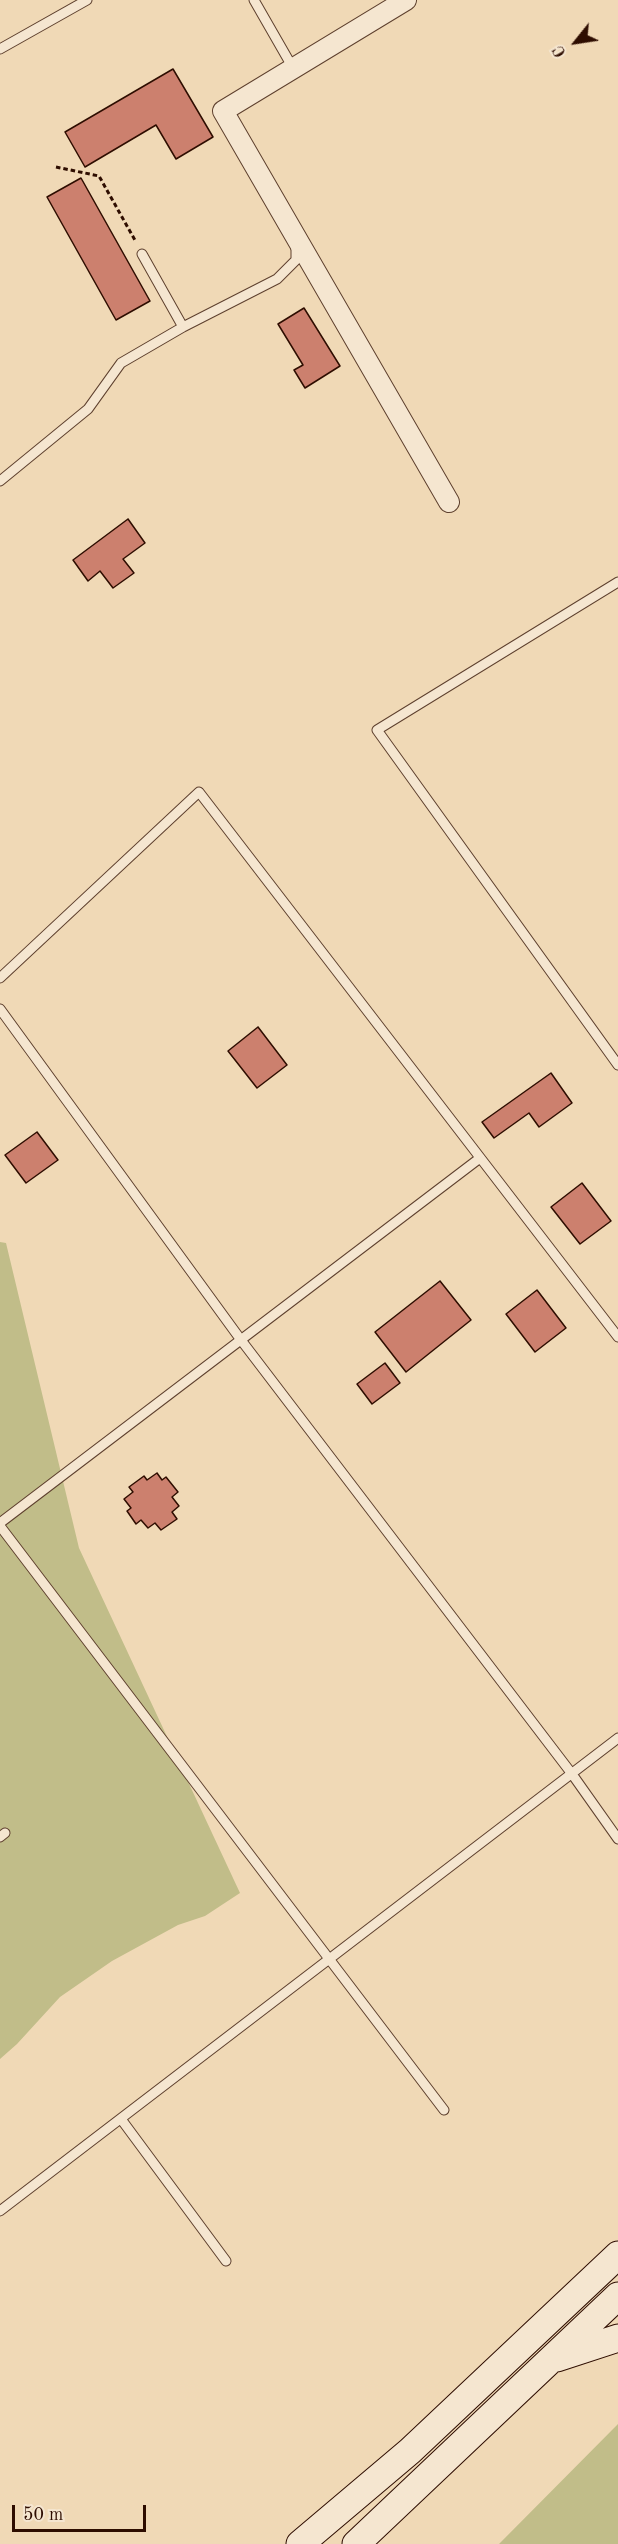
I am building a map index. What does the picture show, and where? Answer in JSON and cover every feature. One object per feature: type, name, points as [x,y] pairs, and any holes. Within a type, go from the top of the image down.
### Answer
[{"type":"main road","points":[[300,2544],[410,2451],[618,2255]]},
{"type":"main road","points":[[356,2544],[618,2296]]},
{"type":"main road","points":[[548,2362],[618,2338]]},
{"type":"street","points":[[406,0],[223,111],[449,502]]},
{"type":"lane","points":[[0,49],[87,0]]},
{"type":"lane","points":[[254,0],[293,68]]},
{"type":"lane","points":[[0,482],[88,409],[121,363],[183,327],[277,279],[296,260],[296,239]]},
{"type":"lane","points":[[142,254],[183,327]]},
{"type":"lane","points":[[618,582],[377,730],[618,1065]]},
{"type":"lane","points":[[0,978],[200,792],[618,1337]]},
{"type":"lane","points":[[0,1009],[241,1340],[572,1774],[618,1839]]},
{"type":"lane","points":[[444,2110],[0,1525],[480,1158]]},
{"type":"lane","points":[[0,2211],[618,1738]]},
{"type":"lane","points":[[121,2119],[226,2261]]},
{"type":"path","points":[[56,167],[99,176],[142,254]]},
{"type":"shaded area","points":[[0,1242],[6,1243],[79,1548],[240,1893],[205,1916],[178,1925],[112,1961],[60,1997],[0,2059]]},
{"type":"shaded area","points":[[618,2424],[618,2544],[499,2544]]},
{"type":"building","points":[[173,69],[213,137],[176,159],[156,125],[85,167],[65,132]]},
{"type":"building","points":[[81,178],[150,301],[116,320],[47,197]]},
{"type":"building","points":[[304,308],[340,366],[305,388],[294,370],[303,365],[278,324]]},
{"type":"building","points":[[128,519],[145,543],[123,559],[134,573],[113,588],[100,571],[88,581],[73,560]]},
{"type":"building","points":[[258,1027],[287,1065],[257,1088],[228,1051]]},
{"type":"building","points":[[551,1073],[572,1103],[539,1127],[529,1113],[494,1138],[482,1122]]},
{"type":"building","points":[[37,1132],[58,1160],[26,1183],[5,1155]]},
{"type":"building","points":[[582,1183],[611,1221],[580,1244],[551,1207]]},
{"type":"building","points":[[440,1281],[471,1320],[406,1372],[375,1332]]},
{"type":"building","points":[[537,1290],[566,1328],[535,1352],[506,1314]]},
{"type":"building","points":[[385,1363],[400,1383],[372,1404],[357,1384]]},
{"type":"building","points":[[157,1473],[162,1480],[166,1477],[178,1492],[172,1497],[179,1506],[172,1512],[177,1519],[161,1530],[155,1523],[148,1528],[141,1520],[136,1524],[127,1511],[131,1508],[124,1499],[133,1492],[129,1487],[144,1476],[147,1480]]}]
